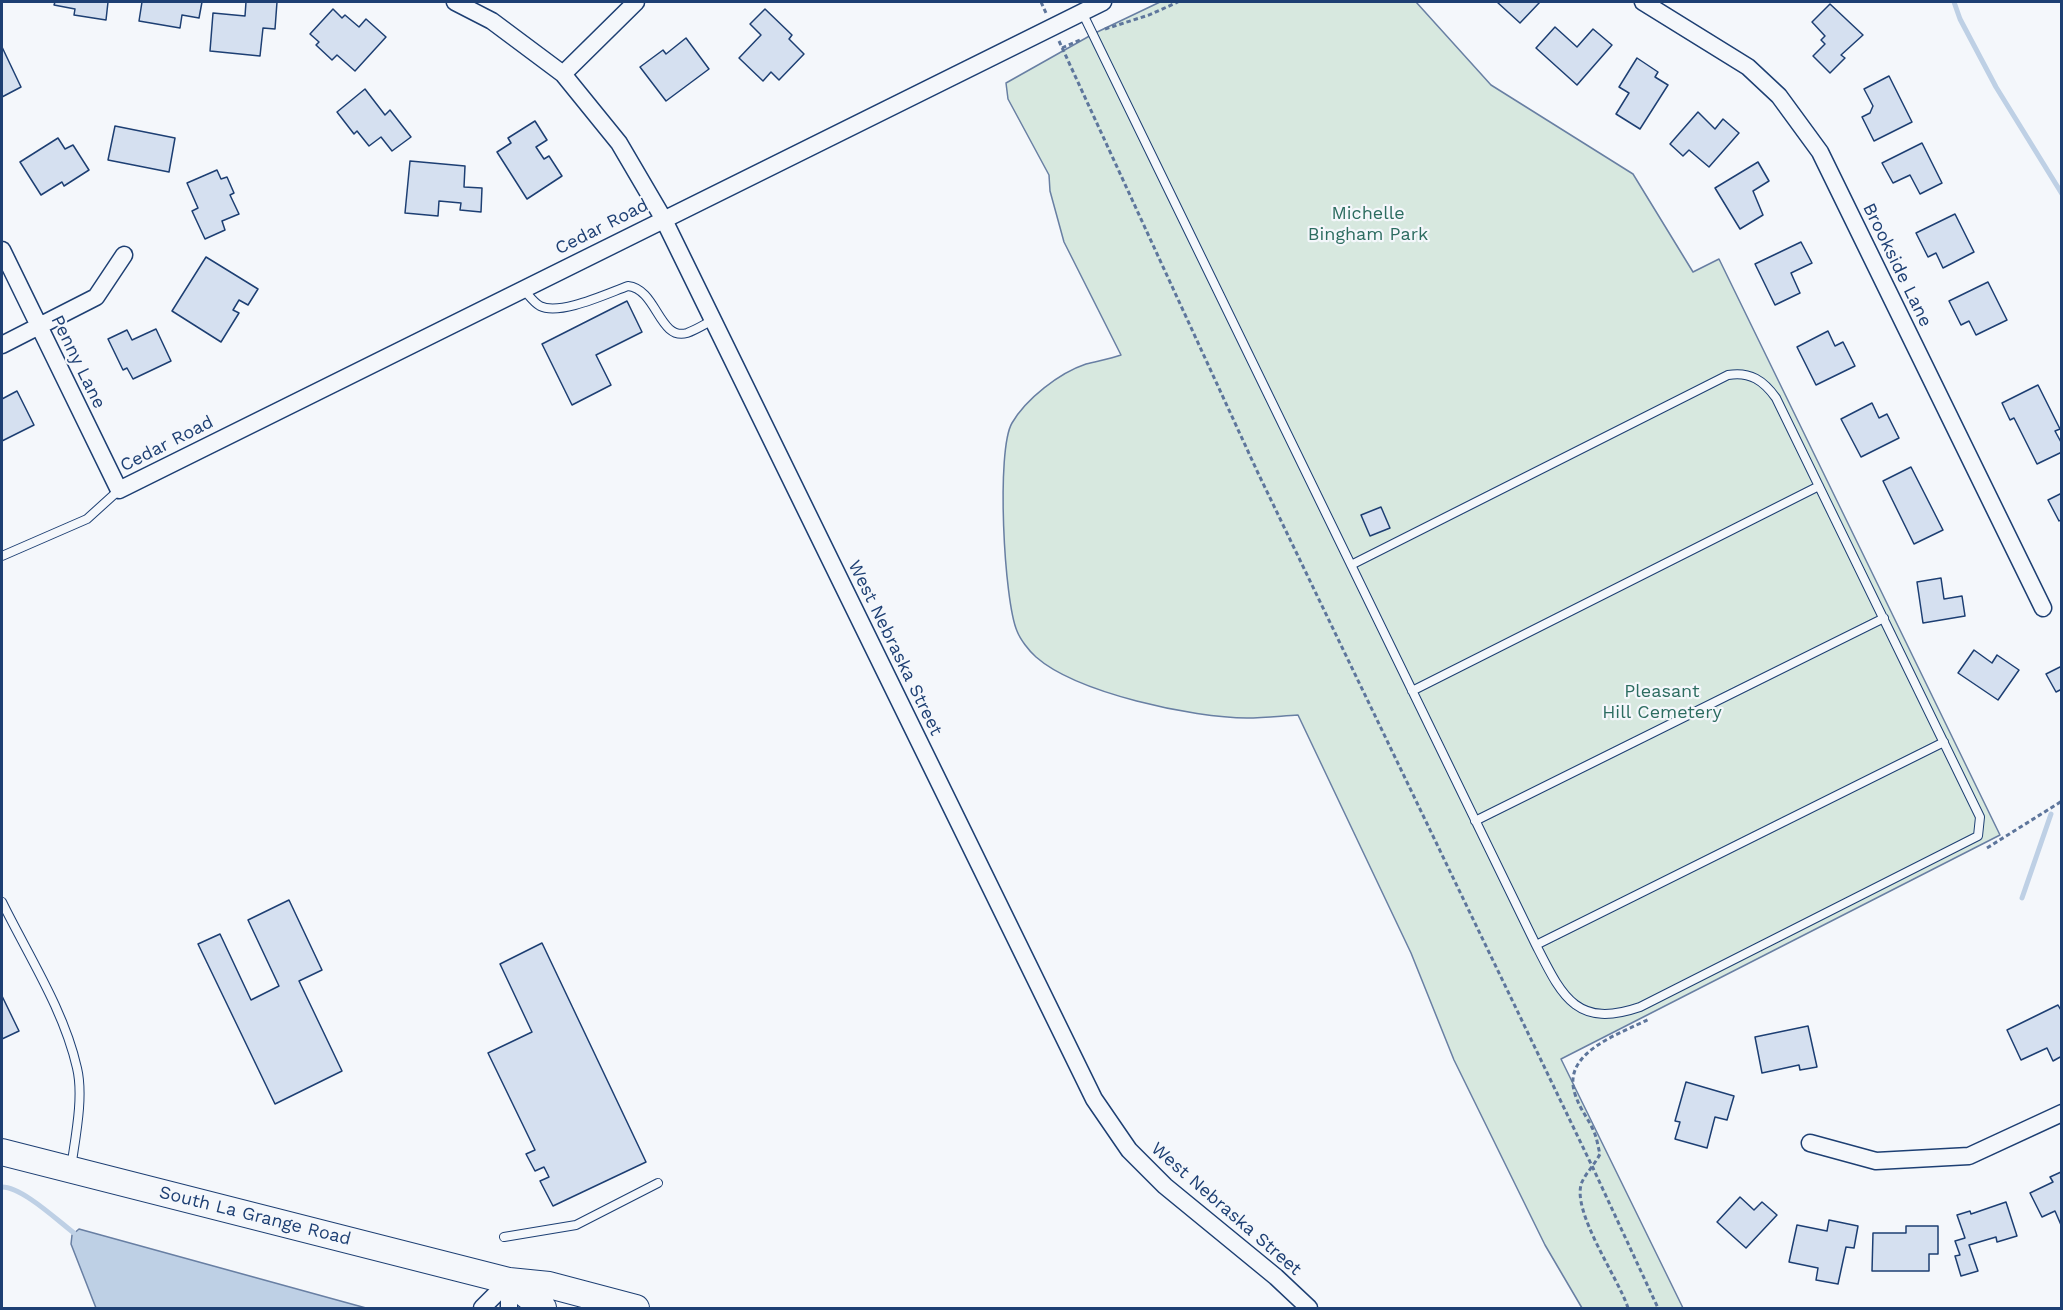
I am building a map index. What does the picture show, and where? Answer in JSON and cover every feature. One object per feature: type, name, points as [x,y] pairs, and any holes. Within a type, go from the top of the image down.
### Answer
[{"type":"main road","name":"South La Grange Road","points":[[2,1152],[509,1281],[549,1285],[636,1308]]},
{"type":"main road","name":"South La Grange Road","points":[[509,1281],[543,1308]]},
{"type":"street","name":"West Nebraska Street","points":[[455,2],[492,21],[563,74],[619,143],[663,218],[1094,1100],[1129,1150],[1166,1186],[1276,1277],[1309,1308]]},
{"type":"street","points":[[563,74],[636,2]]},
{"type":"street","name":"Cedar Road","points":[[119,490],[663,218],[1103,2]]},
{"type":"street","name":"Brookside Lane","points":[[1643,2],[1748,67],[1779,96],[1820,152],[2043,608]]},
{"type":"street","name":"Penny Lane","points":[[2,250],[119,490]]},
{"type":"street","points":[[2,345],[96,297],[124,255]]},
{"type":"street","points":[[1810,1143],[1876,1161],[1969,1156],[2061,1113]]},
{"type":"street","points":[[483,1308],[509,1281]]},
{"type":"street","points":[[509,1281],[509,1308]]},
{"type":"lane","points":[[1082,12],[1475,822],[1536,945],[1568,1000],[1592,1014],[1623,1013],[1672,991],[1978,836],[1980,817],[1819,486],[1768,387],[1750,375],[1734,374],[1351,565]]},
{"type":"lane","points":[[522,288],[538,305],[547,308],[568,307],[628,286],[637,287],[646,294],[669,330],[678,334],[687,333],[713,320]]},
{"type":"lane","points":[[1412,691],[1819,486]]},
{"type":"lane","points":[[2,556],[87,519],[119,490]]},
{"type":"lane","points":[[1475,822],[1884,618]]},
{"type":"lane","points":[[1536,945],[1944,742]]},
{"type":"lane","points":[[2,902],[56,1010],[78,1069],[78,1118],[71,1168]]},
{"type":"lane","points":[[504,1238],[576,1225],[658,1183]]},
{"type":"path","points":[[1041,2],[1258,473],[1593,1168],[1658,1308]]},
{"type":"path","points":[[1062,48],[1178,2]]},
{"type":"path","points":[[1985,848],[2061,801]]},
{"type":"path","points":[[1628,1308],[1590,1229],[1581,1202],[1582,1183],[1600,1154],[1594,1131],[1584,1116],[1574,1091],[1574,1069],[1587,1052],[1655,1016]]},
{"type":"green space","points":[[1160,2],[1416,2],[1491,85],[1633,174],[1693,272],[1719,259],[2000,835],[1561,1059],[1683,1308],[1582,1308],[1545,1245],[1454,1060],[1411,953],[1298,715],[1224,717],[1197,714],[1137,701],[1079,682],[1055,670],[1033,654],[1017,631],[1008,590],[1003,493],[1007,438],[1012,423],[1034,396],[1054,380],[1086,364],[1121,355],[1064,242],[1050,191],[1049,175],[1008,99],[1006,83],[1093,34]]},
{"type":"water","points":[[79,1229],[366,1308],[96,1308],[71,1244],[72,1235]]},
{"type":"building","points":[[55,2],[108,2],[106,20],[74,15],[75,9],[54,5]]},
{"type":"building","points":[[142,2],[202,2],[199,18],[182,15],[180,28],[139,21]]},
{"type":"building","points":[[246,2],[277,2],[275,29],[263,28],[260,56],[210,51],[213,13],[245,16]]},
{"type":"building","points":[[1497,2],[1540,2],[1520,23]]},
{"type":"building","points":[[1830,4],[1863,35],[1841,55],[1845,58],[1830,73],[1813,56],[1825,44],[1821,40],[1825,36],[1812,22]]},
{"type":"building","points":[[333,9],[342,18],[345,15],[359,27],[366,19],[386,37],[355,71],[337,55],[332,60],[316,45],[319,42],[310,34]]},
{"type":"building","points":[[765,9],[792,35],[789,39],[804,54],[779,80],[771,72],[763,81],[739,58],[761,35],[750,24]]},
{"type":"building","points":[[1555,27],[1577,47],[1593,29],[1612,45],[1577,85],[1536,48]]},
{"type":"building","points":[[686,38],[709,69],[666,101],[640,67],[663,50],[666,54]]},
{"type":"building","points":[[2,47],[21,87],[2,97]]},
{"type":"building","points":[[1637,58],[1658,72],[1655,77],[1668,85],[1640,129],[1616,114],[1629,93],[1619,87]]},
{"type":"building","points":[[1889,76],[1912,122],[1874,141],[1862,117],[1870,113],[1873,106],[1864,89]]},
{"type":"building","points":[[365,89],[385,115],[390,110],[411,137],[392,151],[381,137],[369,146],[357,131],[354,134],[337,112]]},
{"type":"building","points":[[1698,112],[1715,129],[1723,119],[1739,133],[1709,167],[1689,150],[1683,156],[1670,144]]},
{"type":"building","points":[[535,121],[547,140],[536,147],[544,159],[549,156],[562,176],[527,199],[497,152],[511,143],[508,138]]},
{"type":"building","points":[[115,126],[175,138],[169,172],[108,160]]},
{"type":"building","points":[[58,138],[65,149],[73,145],[89,170],[64,186],[62,182],[41,195],[20,162]]},
{"type":"building","points":[[1922,143],[1942,183],[1920,194],[1910,175],[1893,183],[1882,163]]},
{"type":"building","points":[[410,161],[465,166],[464,187],[482,188],[481,212],[460,210],[461,203],[439,201],[438,216],[405,213]]},
{"type":"building","points":[[1758,162],[1769,181],[1753,191],[1763,215],[1740,229],[1715,188]]},
{"type":"building","points":[[217,170],[221,179],[227,177],[234,193],[230,195],[239,214],[222,221],[225,230],[205,239],[192,211],[198,208],[187,183]]},
{"type":"building","points":[[1955,214],[1974,252],[1943,268],[1936,253],[1928,257],[1916,233]]},
{"type":"building","points":[[1801,242],[1812,263],[1791,273],[1800,293],[1775,305],[1755,264]]},
{"type":"building","points":[[206,257],[258,289],[248,305],[239,300],[233,310],[239,313],[221,342],[172,311]]},
{"type":"building","points":[[1988,282],[2007,320],[1976,335],[1969,321],[1961,325],[1949,301]]},
{"type":"building","points":[[627,301],[642,332],[596,355],[611,385],[572,405],[542,344]]},
{"type":"building","points":[[156,329],[171,361],[133,379],[127,368],[123,370],[108,339],[127,330],[132,340]]},
{"type":"building","points":[[1828,331],[1835,346],[1843,342],[1855,366],[1816,385],[1797,347]]},
{"type":"building","points":[[2038,385],[2060,429],[2055,431],[2062,444],[2062,452],[2037,464],[2014,418],[2010,420],[2002,403]]},
{"type":"building","points":[[17,391],[34,425],[2,441],[2,399]]},
{"type":"building","points":[[1872,403],[1879,418],[1887,414],[1899,438],[1861,457],[1841,419]]},
{"type":"building","points":[[1911,467],[1943,530],[1914,544],[1883,481]]},
{"type":"building","points":[[2062,493],[2062,519],[2059,521],[2048,500]]},
{"type":"building","points":[[1381,507],[1390,528],[1370,536],[1361,515]]},
{"type":"building","points":[[1941,578],[1944,599],[1962,596],[1965,616],[1923,623],[1917,582]]},
{"type":"building","points":[[1974,650],[1992,663],[1997,655],[2019,670],[1998,700],[1958,673]]},
{"type":"building","points":[[2062,666],[2062,689],[2056,692],[2046,674]]},
{"type":"building","points":[[289,900],[322,970],[299,981],[342,1071],[275,1104],[198,944],[220,934],[251,1000],[279,986],[248,920]]},
{"type":"building","points":[[542,943],[646,1162],[553,1206],[540,1181],[549,1177],[544,1167],[535,1171],[526,1154],[535,1150],[488,1053],[532,1032],[500,964]]},
{"type":"building","points":[[2,996],[19,1031],[2,1039]]},
{"type":"building","points":[[2058,1005],[2062,1012],[2062,1056],[2053,1061],[2047,1048],[2021,1060],[2007,1030]]},
{"type":"building","points":[[1808,1026],[1817,1067],[1800,1070],[1799,1065],[1762,1073],[1755,1037]]},
{"type":"building","points":[[1686,1082],[1734,1096],[1727,1120],[1715,1117],[1707,1148],[1675,1139],[1680,1122],[1675,1121]]},
{"type":"building","points":[[2061,1172],[2061,1225],[2055,1211],[2042,1217],[2030,1193],[2053,1182],[2050,1177]]},
{"type":"building","points":[[1740,1197],[1754,1210],[1762,1202],[1777,1215],[1746,1248],[1717,1222]]},
{"type":"building","points":[[2006,1202],[2017,1236],[1997,1242],[1996,1237],[1969,1245],[1978,1271],[1961,1276],[1955,1256],[1960,1255],[1955,1241],[1965,1238],[1957,1215],[1970,1211],[1971,1214]]},
{"type":"building","points":[[1829,1220],[1858,1226],[1854,1248],[1846,1247],[1838,1284],[1816,1280],[1818,1268],[1789,1262],[1797,1225],[1827,1231]]},
{"type":"building","points":[[1906,1226],[1938,1226],[1938,1254],[1929,1254],[1929,1271],[1872,1271],[1873,1233],[1906,1233]]},
{"type":"waterway","points":[[1954,2],[1960,19],[1996,87],[2062,194]]},
{"type":"waterway","points":[[2022,898],[2051,814]]},
{"type":"waterway","points":[[2,1187],[10,1188],[29,1198],[74,1233]]},
{"type":"park label","name":"Michelle Bingham Park","points":[[1368,224]]},
{"type":"park label","name":"Pleasant Hill Cemetery","points":[[1662,702]]}]
